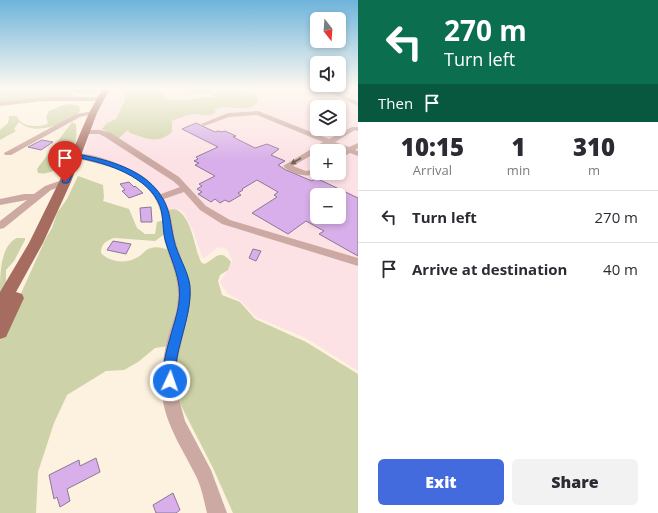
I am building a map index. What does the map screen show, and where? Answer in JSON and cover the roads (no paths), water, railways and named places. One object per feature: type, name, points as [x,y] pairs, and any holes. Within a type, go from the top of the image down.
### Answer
[{"type":"main road","points":[[0,309],[11,285],[36,243],[65,182],[77,156],[93,113]]},
{"type":"main road","points":[[0,332],[20,290],[36,243]]},
{"type":"street","points":[[8,154],[78,115],[93,113]]},
{"type":"street","points":[[204,124],[228,115],[254,113],[358,154]]},
{"type":"street","points":[[50,135],[60,125]]},
{"type":"street","points":[[326,144],[356,129]]},
{"type":"street","points":[[86,132],[100,132],[108,135],[176,179],[204,208],[226,222],[358,262]]},
{"type":"street","points":[[346,153],[358,145]]},
{"type":"street","points":[[310,153],[287,166],[306,174],[310,174]]},
{"type":"street","points":[[77,156],[101,160],[130,172],[147,184],[165,208],[170,240],[185,286],[184,302],[171,359],[171,401],[180,426],[212,494],[217,513]]},
{"type":"street","points":[[0,226],[48,188],[65,182]]},
{"type":"street","points":[[159,198],[186,188]]},
{"type":"street","points":[[0,202],[24,197],[37,197]]}]
